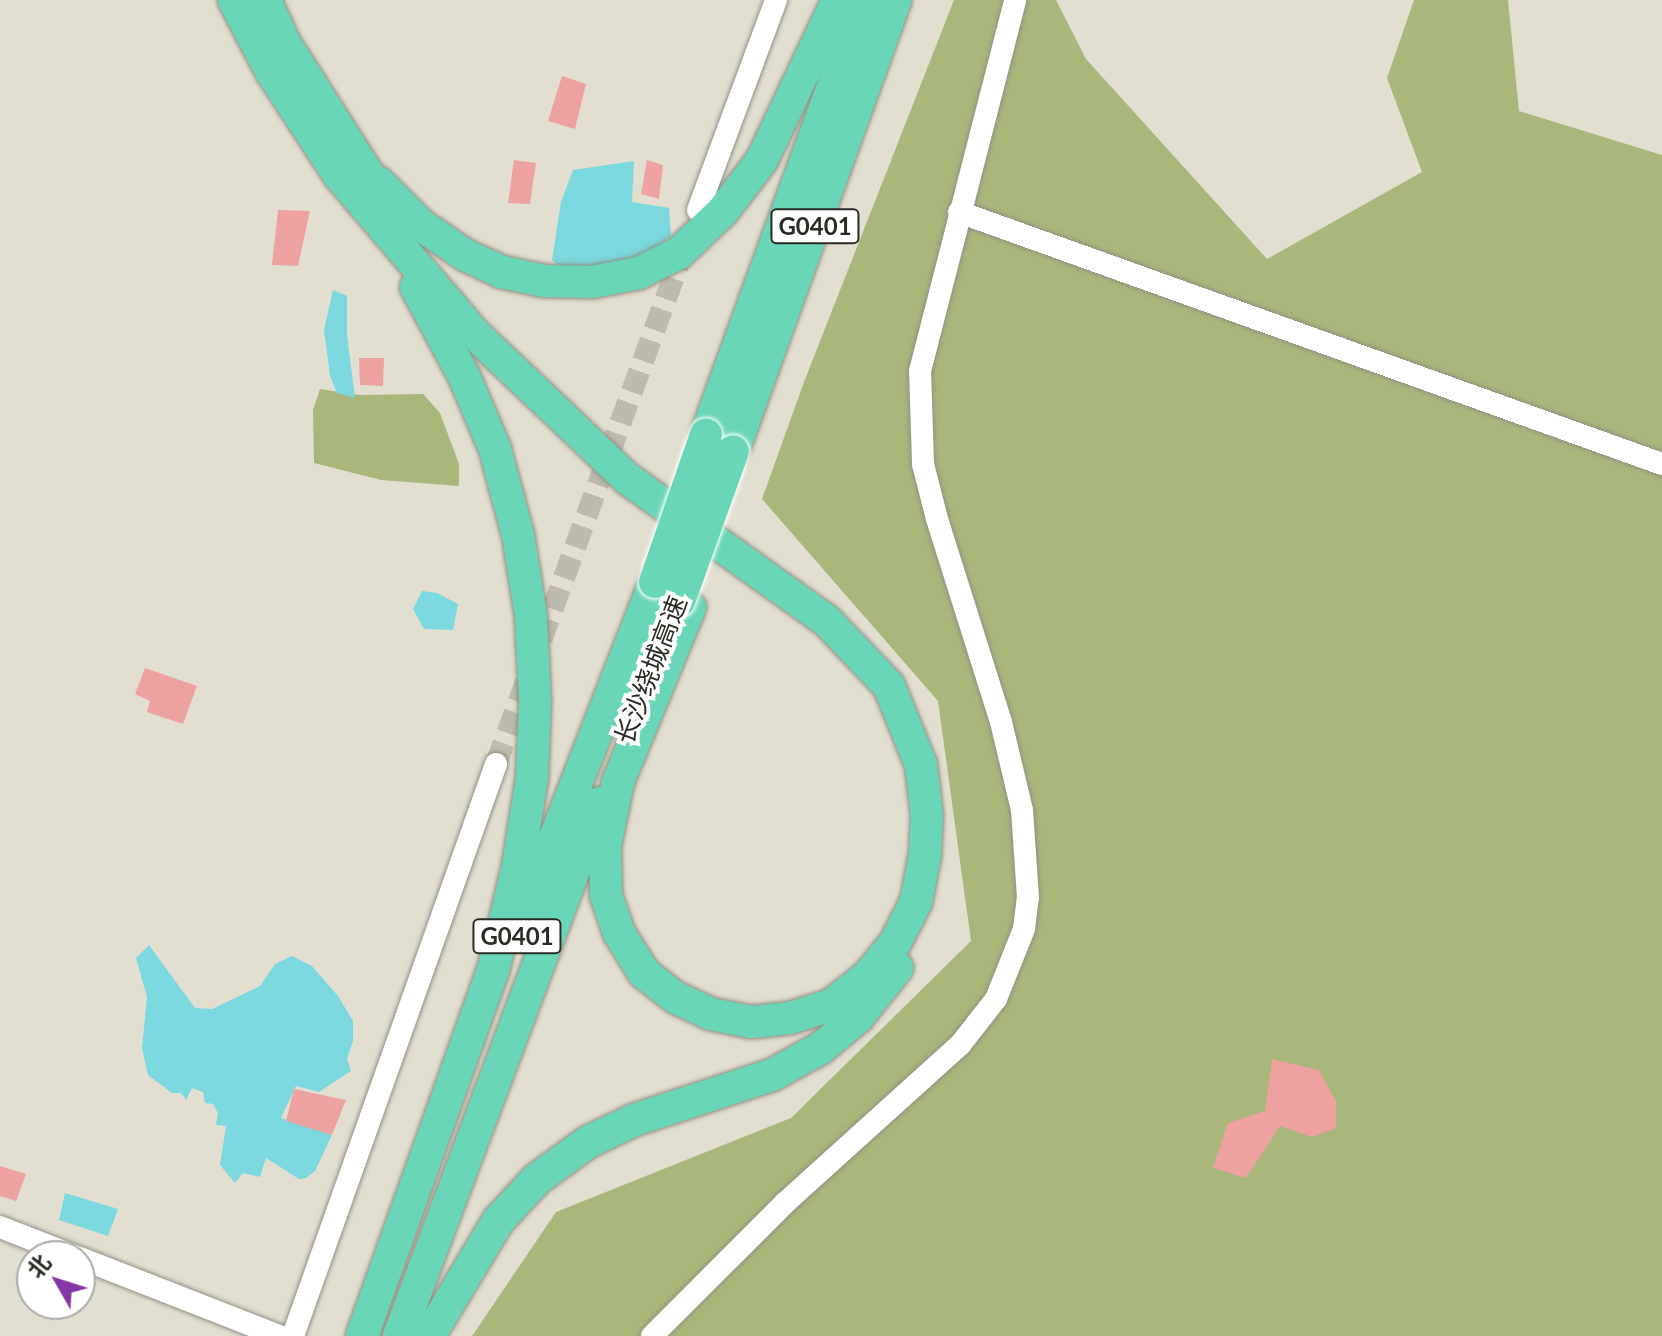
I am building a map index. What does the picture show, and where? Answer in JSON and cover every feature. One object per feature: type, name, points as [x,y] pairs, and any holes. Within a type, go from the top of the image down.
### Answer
[{"type":"highway","points":[[234,0],[271,71],[421,295],[464,376],[495,449],[521,549],[531,616],[535,702],[532,778],[523,837],[493,971],[409,1307]]},
{"type":"highway","points":[[265,0],[284,42],[355,157],[402,228],[454,289],[585,421],[657,482],[832,607],[870,643],[900,680],[920,717],[938,769],[942,831],[935,884],[918,934],[889,983],[858,1017],[821,1048],[772,1075],[634,1120],[575,1151],[537,1179],[409,1307],[362,1336]]},
{"type":"highway","points":[[355,157],[421,225],[465,255],[502,272],[544,281],[592,282],[639,273],[679,253],[723,211],[762,160],[838,0]]},
{"type":"highway","name":"长沙绕城高速","points":[[399,1336],[539,878],[675,597],[728,448],[864,0]]},
{"type":"highway","name":"G0401","points":[[728,448],[804,256],[895,0]]},
{"type":"highway","points":[[355,194],[475,334],[552,410],[628,479],[826,620],[889,686],[908,725],[921,765],[927,816],[925,855],[916,902],[895,943],[867,977],[831,1005],[790,1018],[751,1022],[711,1014],[676,998],[644,973],[619,933],[606,896],[605,846],[618,782],[675,597],[728,448]]},
{"type":"highway","name":"长沙绕城高速","points":[[370,1336],[409,1307]]},
{"type":"street","points":[[698,210],[776,0]]},
{"type":"street","points":[[652,1336],[786,1202],[960,1045],[996,999],[1024,929],[1028,898],[1022,810],[1001,722],[937,519],[923,464],[920,371],[1015,0]]},
{"type":"street","points":[[959,212],[1662,464]]},
{"type":"street","points":[[293,1336],[496,764]]},
{"type":"street","points":[[0,1227],[33,1240]]},
{"type":"street","points":[[96,1264],[279,1336]]},
{"type":"green space","points":[[954,0],[1056,0],[1086,59],[1267,259],[1422,172],[1387,78],[1414,0],[1508,0],[1519,111],[1662,155],[1662,1336],[472,1336],[556,1212],[791,1118],[971,941],[938,701],[762,499],[804,382]]},
{"type":"green space","points":[[320,389],[360,395],[423,394],[440,413],[459,464],[459,486],[381,480],[314,463],[313,410]]},
{"type":"water","points":[[634,161],[632,202],[669,208],[671,236],[645,256],[595,268],[563,269],[552,260],[561,202],[573,170]]},
{"type":"water","points":[[333,290],[347,296],[347,335],[355,398],[337,393],[330,376],[324,330]]},
{"type":"water","points":[[422,591],[437,593],[458,604],[453,630],[424,629],[413,609]]},
{"type":"water","points":[[149,945],[195,1008],[212,1009],[260,986],[275,964],[292,956],[312,966],[338,996],[353,1021],[353,1041],[347,1059],[351,1071],[319,1092],[296,1086],[281,1118],[332,1135],[315,1171],[306,1178],[299,1179],[266,1158],[260,1177],[243,1173],[235,1183],[220,1165],[226,1126],[216,1125],[218,1113],[213,1104],[205,1103],[203,1092],[192,1088],[186,1100],[181,1093],[172,1093],[148,1075],[142,1048],[147,997],[136,958]]},
{"type":"water","points":[[65,1193],[118,1209],[108,1236],[59,1220]]},
{"type":"building","points":[[562,76],[586,84],[575,129],[548,121]]},
{"type":"building","points":[[514,160],[536,163],[530,204],[508,203]]},
{"type":"building","points":[[647,160],[663,165],[659,199],[641,194]]},
{"type":"building","points":[[278,210],[310,211],[298,266],[272,265]]},
{"type":"building","points":[[359,358],[384,358],[383,386],[360,385]]},
{"type":"building","points":[[145,668],[197,686],[183,724],[147,712],[150,701],[135,694]]},
{"type":"building","points":[[1272,1059],[1319,1070],[1336,1101],[1336,1128],[1312,1137],[1280,1126],[1246,1178],[1213,1168],[1228,1123],[1265,1111]]},
{"type":"building","points":[[294,1089],[346,1100],[332,1135],[286,1121]]},
{"type":"building","points":[[0,1166],[26,1174],[16,1201],[0,1196]]},
{"type":"tunnel","points":[[496,764],[685,246]]}]
